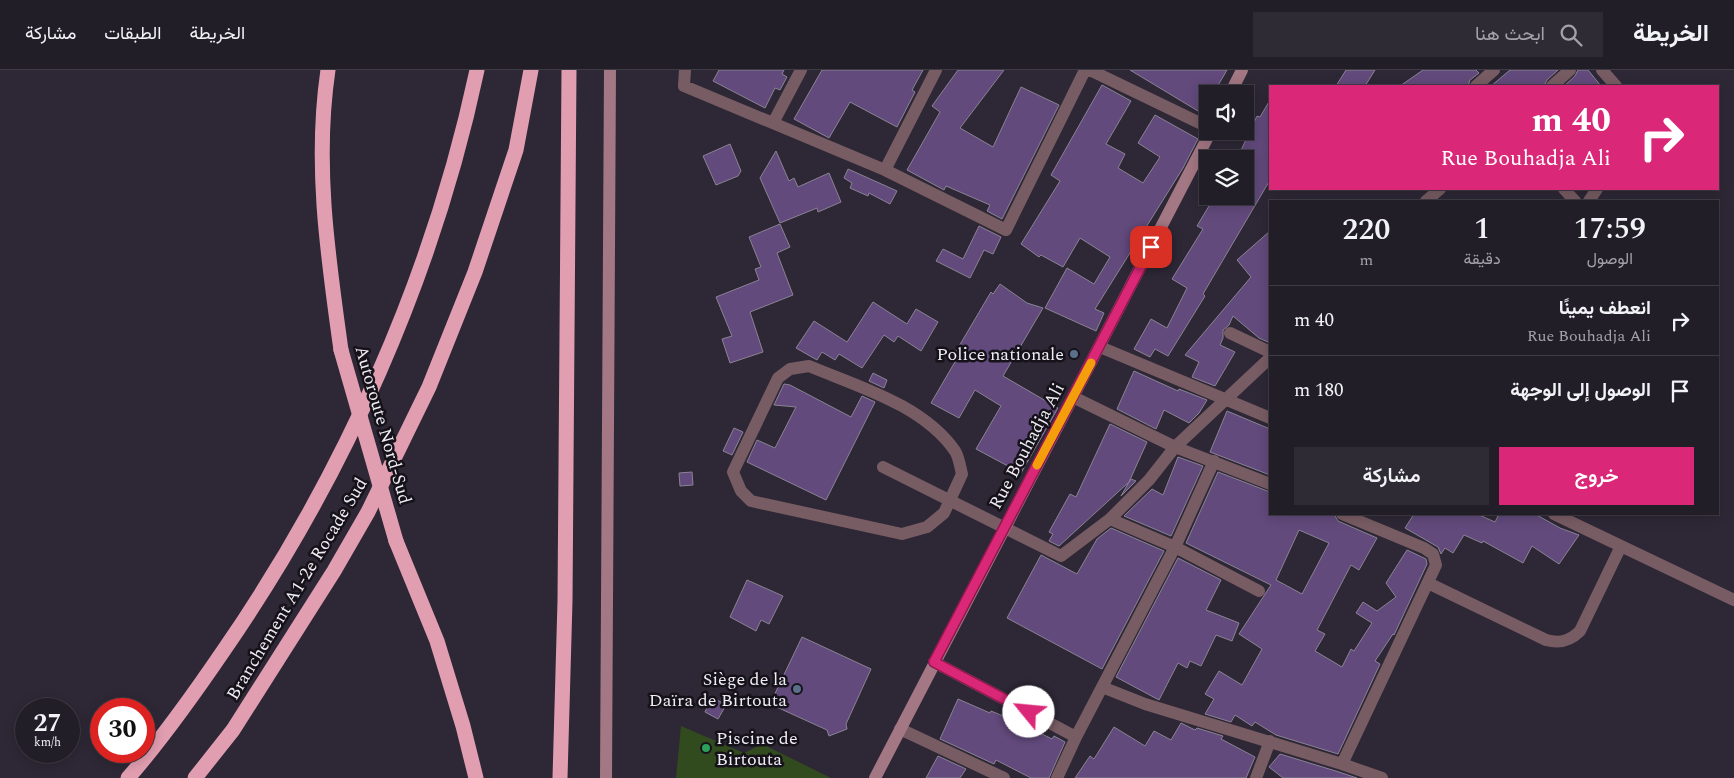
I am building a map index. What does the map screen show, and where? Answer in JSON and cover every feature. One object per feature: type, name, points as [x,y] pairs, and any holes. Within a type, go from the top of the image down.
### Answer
[{"type":"highway","name":"Autoroute Nord-Sud","points":[[328,70],[321,153],[326,239],[341,350],[396,541],[437,641],[463,726],[476,778]]},
{"type":"highway","name":"Branchement A1-2e Rocade Sud","points":[[128,778],[194,694],[268,586],[326,484],[384,360],[420,270],[453,165],[477,70]]},
{"type":"highway","name":"Branchement A1-2e Rocade Sud","points":[[195,778],[233,730],[334,571],[368,512],[424,396],[475,272],[516,150],[531,70]]},
{"type":"highway","points":[[560,778],[565,591],[569,70]]},
{"type":"highway","points":[[562,713],[568,778]]},
{"type":"main road","points":[[606,778],[610,70]]},
{"type":"main road","points":[[1234,85],[1242,70]]},
{"type":"main road","name":"Rue Bouhadja Ali","points":[[875,778],[1206,140]]},
{"type":"street","points":[[685,70],[684,86],[885,170],[1006,230],[1085,70]]},
{"type":"street","points":[[773,123],[801,70]]},
{"type":"street","points":[[885,170],[936,70]]},
{"type":"street","points":[[1090,70],[1199,123]]},
{"type":"street","points":[[1477,85],[1494,70]]},
{"type":"street","points":[[1553,85],[1570,70]]},
{"type":"street","points":[[1602,70],[1615,85]]},
{"type":"street","points":[[1565,190],[1574,200]]},
{"type":"street","points":[[1230,333],[1269,352]]},
{"type":"street","points":[[1100,347],[1269,418]]},
{"type":"street","points":[[883,467],[1061,556],[1110,519],[1149,480],[1175,447],[1269,359]]},
{"type":"street","points":[[809,366],[892,401],[934,428],[956,453],[962,474],[951,501],[944,513],[927,527],[902,534],[751,501],[741,491],[733,472],[778,378],[790,368],[809,366]]},
{"type":"street","points":[[1073,397],[1175,447],[1269,484]]},
{"type":"street","points":[[1057,778],[1076,737],[1175,548],[1214,461]]},
{"type":"street","points":[[1342,764],[1436,565],[1429,550],[1344,515]]},
{"type":"street","points":[[1556,515],[1734,600]]},
{"type":"street","points":[[1110,519],[1175,548],[1259,591]]},
{"type":"street","points":[[1428,583],[1546,640],[1561,642],[1575,636],[1580,631],[1621,546]]},
{"type":"street","points":[[934,662],[1076,737]]},
{"type":"street","points":[[1102,687],[1145,704],[1270,741],[1382,778]]},
{"type":"street","points":[[900,728],[1004,778]]},
{"type":"street","points":[[1256,778],[1270,741]]},
{"type":"green space","name":"Piscine de Birtouta","points":[[681,726],[744,753],[762,744],[831,778],[676,778]]},
{"type":"building","points":[[719,70],[784,70],[782,74],[787,77],[780,90],[775,88],[765,108],[713,81]]},
{"type":"building","points":[[822,70],[923,70],[912,90],[915,92],[897,127],[850,102],[829,138],[794,119]]},
{"type":"building","points":[[958,70],[1004,70],[960,128],[993,147],[1021,87],[1059,105],[1002,219],[987,211],[990,205],[946,186],[944,190],[907,170],[940,112],[932,106]]},
{"type":"building","points":[[1130,70],[1227,70],[1218,85],[1199,85],[1199,112]]},
{"type":"building","points":[[1346,70],[1375,70],[1366,85],[1337,85]]},
{"type":"building","points":[[1423,70],[1476,70],[1479,73],[1470,80],[1468,85],[1401,85]]},
{"type":"building","points":[[1510,70],[1558,70],[1544,85],[1492,85]]},
{"type":"building","points":[[1578,70],[1588,70],[1600,85],[1565,85],[1575,76]]},
{"type":"building","points":[[1102,85],[1131,101],[1106,144],[1125,154],[1118,168],[1143,183],[1160,157],[1138,143],[1155,115],[1198,139],[1183,168],[1095,309],[1104,313],[1096,331],[1045,308],[1067,268],[1094,284],[1110,257],[1080,238],[1063,267],[1041,255],[1039,257],[1021,244],[1060,181],[1051,175]]},
{"type":"building","points":[[1269,102],[1269,182],[1203,294],[1205,296],[1168,356],[1155,349],[1150,357],[1134,349],[1151,319],[1167,328],[1187,288],[1172,279],[1203,229],[1197,226],[1210,205],[1254,205],[1254,150],[1241,150],[1246,140],[1254,140],[1254,122],[1257,116],[1260,117]]},
{"type":"building","points":[[730,144],[741,171],[738,176],[716,185],[703,156]]},
{"type":"building","points":[[776,151],[789,181],[794,178],[798,187],[829,173],[841,202],[818,212],[817,208],[780,223],[760,178]]},
{"type":"building","points":[[848,169],[897,191],[890,204],[869,193],[868,196],[850,188],[852,183],[844,178]]},
{"type":"building","points":[[780,224],[790,247],[777,253],[793,295],[750,312],[763,352],[730,363],[722,339],[732,336],[716,297],[759,280],[755,269],[761,267],[749,237]]},
{"type":"building","points":[[979,226],[1001,237],[993,254],[984,250],[970,278],[936,261],[943,249],[963,259]]},
{"type":"building","points":[[1269,232],[1269,343],[1259,338],[1233,316],[1229,325],[1223,330],[1223,338],[1220,345],[1235,352],[1215,386],[1192,377],[1199,362],[1185,355],[1251,277],[1237,260]]},
{"type":"building","points":[[1000,284],[1027,303],[1043,308],[1003,376],[1058,408],[1021,473],[976,449],[1001,406],[975,390],[959,418],[931,403],[959,355],[955,353],[991,292],[993,294]]},
{"type":"building","points":[[873,302],[907,324],[916,309],[938,322],[921,351],[898,336],[894,342],[884,335],[862,368],[839,354],[835,360],[822,352],[817,360],[796,348],[814,321],[847,342]]},
{"type":"building","points":[[1134,371],[1178,391],[1179,389],[1207,400],[1199,413],[1189,423],[1164,410],[1156,429],[1117,409]]},
{"type":"building","points":[[873,373],[887,380],[884,388],[869,381]]},
{"type":"building","points":[[784,384],[790,385],[851,417],[862,396],[875,402],[826,500],[747,462],[757,440],[775,448],[796,407],[774,405]]},
{"type":"building","points":[[1227,411],[1269,429],[1269,475],[1210,452]]},
{"type":"building","points":[[1110,424],[1147,442],[1129,482],[1059,546],[1049,541],[1053,534],[1049,532],[1070,494],[1076,497]]},
{"type":"building","points":[[734,428],[743,432],[732,455],[723,451]]},
{"type":"building","points":[[1178,457],[1203,466],[1171,536],[1124,516],[1152,489],[1163,495]]},
{"type":"building","points":[[692,472],[693,485],[680,486],[679,473]]},
{"type":"building","points":[[1218,472],[1269,492],[1269,515],[1335,515],[1338,521],[1377,538],[1359,570],[1351,565],[1317,630],[1325,634],[1315,651],[1342,667],[1351,649],[1354,651],[1372,623],[1356,613],[1363,602],[1377,611],[1396,597],[1386,583],[1407,550],[1426,559],[1427,564],[1394,635],[1375,661],[1380,664],[1338,754],[1276,735],[1255,722],[1252,726],[1235,715],[1231,722],[1205,714],[1214,699],[1205,694],[1219,671],[1242,685],[1262,649],[1239,634],[1271,585],[1186,543]],"holes":[[[1299,530],[1329,543],[1302,594],[1276,580]]]},
{"type":"building","points":[[1131,479],[1136,481],[1121,496]]},
{"type":"building","points":[[1413,515],[1479,515],[1495,522],[1498,515],[1537,515],[1560,528],[1579,535],[1559,564],[1532,546],[1523,563],[1483,541],[1482,543],[1464,535],[1453,553],[1445,548],[1441,554],[1438,547],[1405,528]]},
{"type":"building","points":[[1111,528],[1164,551],[1102,669],[1007,618],[1041,555],[1077,574],[1097,539]]},
{"type":"building","points":[[1178,558],[1221,580],[1206,610],[1239,623],[1232,641],[1216,635],[1201,666],[1190,661],[1187,668],[1178,663],[1159,700],[1116,677]]},
{"type":"building","points":[[747,580],[783,596],[769,624],[761,620],[756,631],[730,617]]},
{"type":"building","name":"Siège de la Daïra de Birtouta","points":[[802,637],[871,669],[846,724],[847,729],[829,736],[827,730],[770,704]]},
{"type":"building","points":[[712,697],[726,705],[718,719],[705,712]]},
{"type":"building","points":[[958,699],[990,713],[991,711],[1020,723],[1052,739],[1054,736],[1065,742],[1049,778],[1031,778],[996,760],[994,764],[940,739]]},
{"type":"building","points":[[1181,723],[1195,730],[1197,728],[1223,736],[1221,739],[1255,757],[1246,778],[1075,778],[1090,756],[1094,759],[1114,727],[1145,746],[1154,731],[1171,740]]},
{"type":"building","points":[[1280,754],[1357,778],[1283,778],[1269,767]]},
{"type":"building","points":[[938,756],[966,769],[960,778],[926,778]]},
{"type":"slow traffic","points":[[1037,465],[1091,363]]},
{"type":"place","name":"Police nationale","points":[[1074,354]]},
{"type":"place","name":"Siège de la Daïra de Birtouta","points":[[797,689]]},
{"type":"place","name":"Piscine de Birtouta","points":[[706,748]]},
{"type":"route","points":[[1029,712],[934,662],[1151,247]]}]
